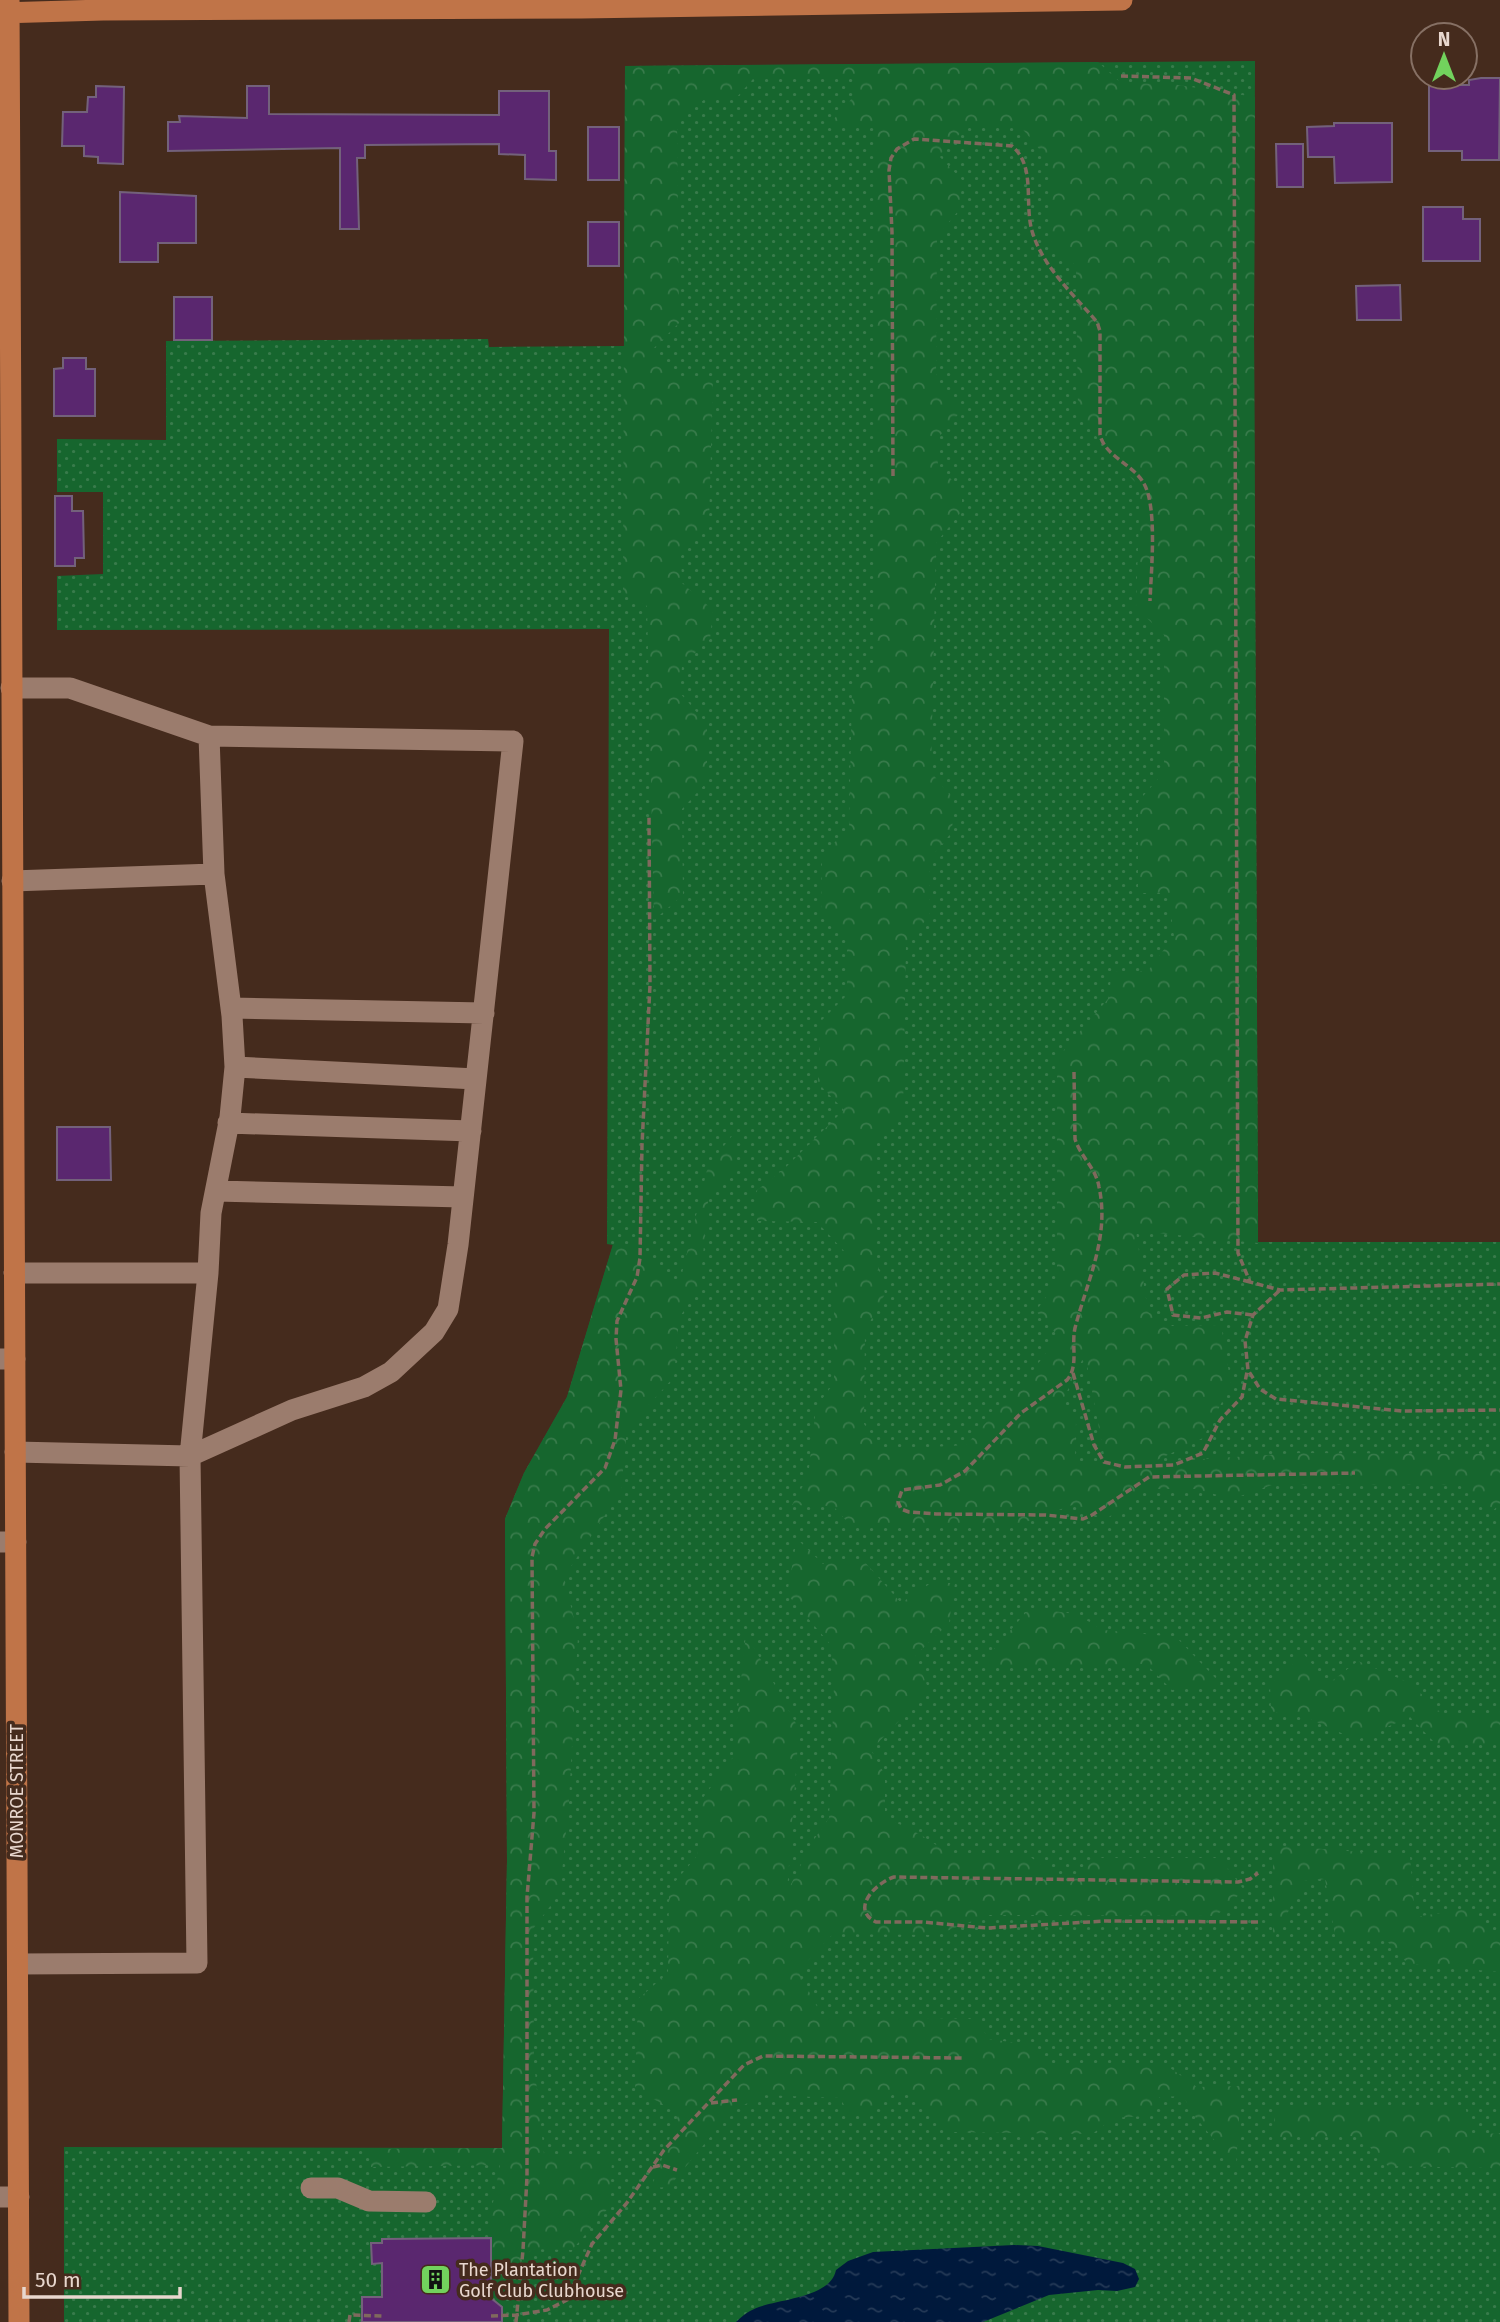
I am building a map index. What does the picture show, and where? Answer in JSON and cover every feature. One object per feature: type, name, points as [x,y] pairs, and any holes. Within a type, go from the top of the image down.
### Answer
[{"type":"main road","points":[[6,8],[1122,0]]},
{"type":"main road","name":"MONROE STREET","points":[[6,8],[5,383],[11,688],[6,754],[12,881],[6,907],[7,1210],[14,1273],[7,1359],[15,1452],[8,1542],[8,1806],[18,1964],[9,2197],[19,2322]]},
{"type":"lane","points":[[11,688],[70,688],[209,736],[513,741],[471,1131],[448,1309],[433,1332],[391,1372],[364,1387],[292,1410],[190,1456],[15,1452]]},
{"type":"lane","points":[[18,1964],[197,1963],[190,1456],[208,1273],[211,1213],[228,1124],[235,1068],[231,1008],[214,874],[209,736]]},
{"type":"lane","points":[[12,881],[214,874]]},
{"type":"lane","points":[[231,1008],[484,1013]]},
{"type":"lane","points":[[235,1068],[476,1079]]},
{"type":"lane","points":[[228,1124],[471,1131]]},
{"type":"lane","points":[[216,1191],[463,1197]]},
{"type":"lane","points":[[14,1273],[208,1273]]},
{"type":"lane","points":[[311,2188],[338,2188],[369,2201],[426,2202]]},
{"type":"path","points":[[1121,76],[1191,78],[1234,95],[1238,1253],[1250,1282]]},
{"type":"path","points":[[893,476],[891,158],[897,149],[914,139],[1012,146],[1023,158],[1029,218],[1039,248],[1046,262],[1097,322],[1100,331],[1100,435],[1102,445],[1131,468],[1143,482],[1149,495],[1152,513],[1150,601]]},
{"type":"path","points":[[516,2322],[527,2177],[527,1897],[534,1813],[532,1558],[535,1544],[545,1529],[605,1468],[615,1440],[621,1390],[617,1321],[637,1277],[640,1258],[642,1145],[650,985],[649,817]]},
{"type":"path","points":[[1074,1072],[1075,1139],[1077,1148],[1099,1183],[1102,1211],[1093,1275],[1075,1329],[1073,1373],[1094,1445],[1104,1462],[1125,1467],[1174,1465],[1203,1453],[1220,1420],[1242,1397],[1248,1370],[1245,1341],[1253,1315],[1280,1290]]},
{"type":"path","points":[[1253,1315],[1227,1312],[1200,1318],[1173,1315],[1167,1289],[1184,1275],[1215,1273],[1280,1290],[1500,1284]]},
{"type":"path","points":[[1248,1370],[1260,1389],[1276,1399],[1402,1411],[1500,1410]]},
{"type":"path","points":[[1073,1373],[1021,1413],[965,1471],[940,1485],[902,1490],[898,1502],[901,1509],[909,1513],[1046,1515],[1083,1519],[1149,1477],[1355,1473]]},
{"type":"path","points":[[1258,1873],[1250,1880],[1238,1882],[894,1877],[874,1888],[865,1903],[866,1913],[876,1922],[922,1922],[987,1928],[1105,1921],[1258,1922]]},
{"type":"path","points":[[491,2316],[547,2310],[567,2300],[592,2244],[626,2204],[664,2150],[744,2065],[763,2056],[963,2059]]},
{"type":"path","points":[[709,2103],[737,2100]]},
{"type":"path","points":[[651,2167],[663,2165],[677,2170]]},
{"type":"path","points":[[349,2322],[350,2315],[382,2316]]},
{"type":"green space","points":[[1255,61],[1258,1242],[1500,1242],[1500,2322],[64,2322],[64,2147],[502,2148],[507,1861],[505,1519],[524,1473],[567,1397],[613,1245],[607,1244],[609,629],[57,630],[57,576],[103,574],[103,492],[57,492],[57,439],[166,440],[166,341],[488,339],[489,347],[624,346],[625,66]]},
{"type":"green space","points":[[1098,62],[1121,83],[1172,84],[1255,97],[1258,1243],[1136,1231],[1148,1312],[1172,1326],[1221,1325],[1231,1385],[1203,1438],[1153,1462],[1300,1453],[1500,1454],[1500,1503],[1492,1512],[1463,1485],[1272,1485],[1232,1499],[1196,1489],[1146,1489],[1105,1520],[1075,1504],[1012,1527],[853,1528],[833,1506],[792,1505],[808,1477],[816,1407],[834,1383],[834,1289],[844,1251],[817,1222],[757,1221],[756,1191],[785,1168],[844,1110],[818,1083],[820,1022],[847,995],[847,941],[821,914],[822,854],[849,829],[852,691],[875,661],[877,127],[827,127],[853,97],[853,79],[753,79],[737,97],[708,97],[677,119],[679,323],[652,350],[679,378],[713,376],[709,523],[681,556],[682,583],[713,610],[710,639],[682,665],[680,693],[707,724],[707,782],[682,809],[683,895],[654,920],[647,606],[623,592],[625,66]],"holes":[[[967,126],[1020,126],[1050,162],[1052,245],[1076,266],[1078,410],[1111,457],[1140,487],[1136,607],[1164,635],[1164,772],[1138,802],[1138,893],[1168,893],[1174,936],[1148,971],[1112,972],[1108,999],[1057,1058],[1057,1282],[1036,1311],[1058,1336],[1035,1368],[966,1445],[883,1450],[864,1424],[865,1331],[885,1294],[874,1250],[877,1138],[903,1110],[906,944],[929,916],[929,860],[952,832],[954,800],[931,772],[936,543],[962,511],[962,489],[938,467],[937,439],[962,410],[936,379],[937,236],[960,209],[962,180],[939,156]],[[1085,1354],[1106,1465],[1075,1461],[1076,1422],[1062,1402]]]},
{"type":"green space","points":[[735,1132],[735,1170],[709,1192],[700,1287],[679,1318],[674,1377],[627,1429],[621,1491],[564,1577],[578,1636],[569,1801],[560,1893],[533,1929],[534,2063],[544,2154],[612,2156],[610,2206],[572,2250],[532,2249],[491,2298],[492,2208],[500,2165],[371,2167],[371,2149],[502,2148],[507,1861],[505,1519],[524,1473],[567,1397],[613,1244],[631,1244],[654,1261],[678,1290],[708,1166]]},
{"type":"green space","points":[[797,1539],[823,1564],[863,1560],[901,1603],[931,1583],[955,1583],[949,1623],[915,1656],[929,1690],[871,1750],[885,1775],[885,1817],[921,1835],[953,1856],[1029,1856],[1069,1884],[1096,1858],[1220,1858],[1244,1890],[1216,1916],[988,1915],[936,1935],[833,1934],[798,1971],[822,2016],[978,2019],[988,2039],[1026,2044],[1048,2064],[1166,2065],[1197,2087],[1241,2086],[1236,2166],[1196,2118],[1183,2096],[1160,2097],[1144,2116],[1114,2118],[1092,2134],[951,2132],[916,2095],[892,2095],[870,2113],[847,2113],[841,2098],[761,2095],[729,2114],[669,2187],[651,2188],[679,2113],[635,2089],[638,1999],[668,1973],[669,1889],[697,1856],[702,1799],[733,1757],[746,1633],[799,1729],[787,1892],[813,1841],[829,1818],[834,1686],[831,1645],[787,1594]]},
{"type":"green space","points":[[1030,1608],[1076,1614],[1103,1630],[1176,1637],[1221,1684],[1172,1690],[1146,1664],[979,1666]]},
{"type":"green space","points":[[1304,1654],[1328,1684],[1358,1661],[1410,1683],[1443,1715],[1500,1714],[1500,1744],[1436,1744],[1410,1717],[1357,1740],[1305,1717],[1271,1712],[1270,1685]]},
{"type":"green space","points":[[1273,1845],[1410,1856],[1415,1917],[1467,1909],[1494,1936],[1500,1936],[1500,1972],[1408,1964],[1386,1940],[1336,1941],[1325,1879],[1304,1881],[1273,1941]]},
{"type":"green space","points":[[1274,2106],[1465,2106],[1472,2135],[1500,2133],[1500,2175],[1491,2168],[1388,2166],[1359,2136],[1274,2137]]},
{"type":"water","points":[[1038,2246],[1123,2263],[1135,2269],[1139,2279],[1135,2287],[1117,2291],[1098,2290],[1049,2295],[983,2322],[736,2322],[756,2308],[804,2296],[825,2286],[836,2270],[848,2261],[873,2252]]},
{"type":"building","points":[[1479,78],[1500,78],[1499,160],[1462,160],[1462,151],[1429,151],[1429,91],[1479,91]]},
{"type":"building","points":[[96,86],[124,87],[123,164],[98,163],[98,157],[84,156],[84,146],[62,146],[63,112],[87,112],[88,97],[96,97]]},
{"type":"building","points":[[247,86],[269,86],[269,114],[499,115],[499,91],[549,91],[549,151],[556,151],[556,180],[525,179],[525,155],[499,154],[499,144],[365,145],[365,158],[357,158],[359,229],[340,229],[340,148],[168,151],[168,122],[180,122],[179,116],[247,118]]},
{"type":"building","points":[[1334,123],[1392,123],[1392,182],[1335,183],[1334,157],[1308,157],[1307,127],[1334,126]]},
{"type":"building","points":[[588,127],[619,127],[619,180],[588,180]]},
{"type":"building","points":[[1276,144],[1303,144],[1303,187],[1277,187]]},
{"type":"building","points":[[120,192],[196,196],[196,243],[158,243],[158,262],[120,262]]},
{"type":"building","points":[[1423,207],[1463,207],[1463,219],[1480,219],[1480,261],[1423,261]]},
{"type":"building","points":[[588,222],[619,222],[619,266],[588,266]]},
{"type":"building","points":[[1400,285],[1401,320],[1357,320],[1356,286]]},
{"type":"building","points":[[174,297],[212,297],[212,340],[174,340]]},
{"type":"building","points":[[63,358],[86,358],[86,369],[95,369],[95,416],[54,416],[54,369],[63,368]]},
{"type":"building","points":[[55,496],[72,496],[72,511],[83,511],[84,558],[75,558],[75,566],[55,566]]},
{"type":"building","points":[[57,1127],[110,1127],[111,1180],[57,1180]]},
{"type":"building","name":"The Plantation Golf Club Clubhouse","points":[[491,2238],[491,2298],[502,2307],[502,2322],[362,2322],[362,2297],[382,2297],[382,2263],[372,2264],[371,2243],[382,2243],[382,2239]]},
{"type":"place","name":"The Plantation Golf Club Clubhouse","points":[[436,2280]]}]
